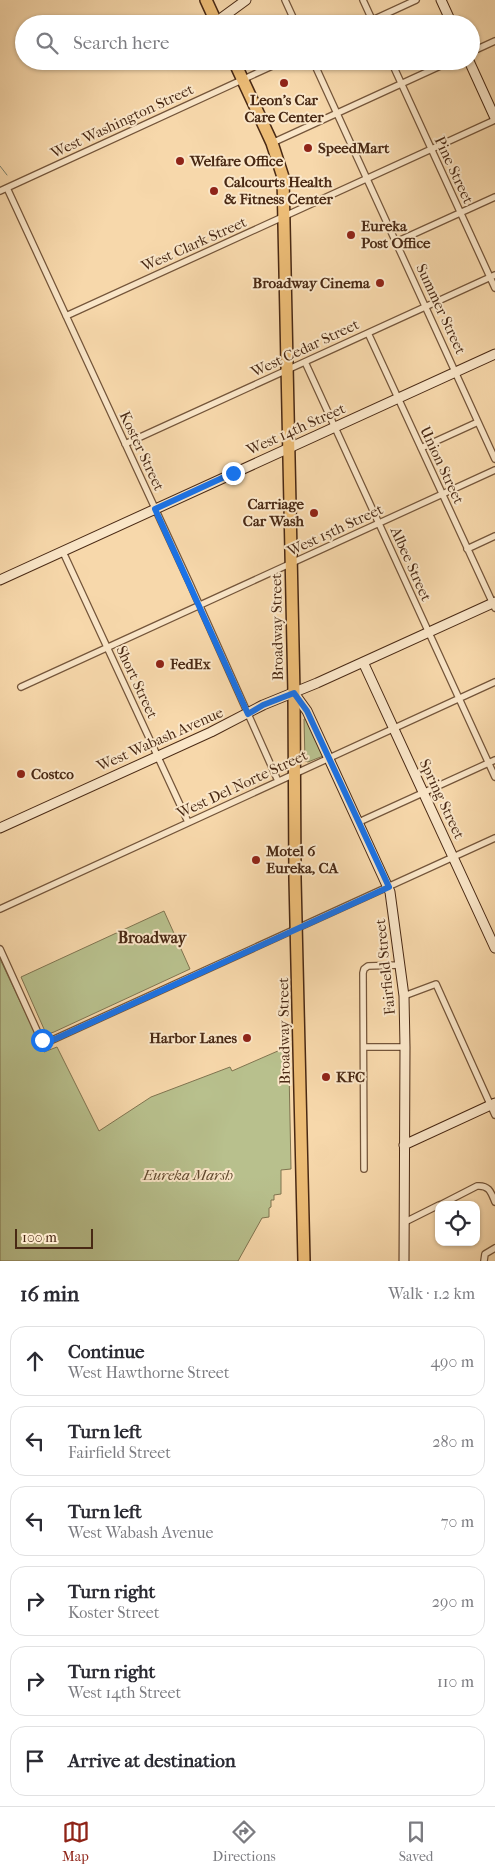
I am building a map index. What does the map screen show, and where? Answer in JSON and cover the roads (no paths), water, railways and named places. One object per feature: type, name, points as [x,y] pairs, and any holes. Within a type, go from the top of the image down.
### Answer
[{"type":"highway","points":[[209,3],[213,15]]},
{"type":"highway","name":"Broadway Street","points":[[238,70],[272,143],[283,177],[304,1261]]},
{"type":"street","points":[[226,15],[246,0]]},
{"type":"street","points":[[285,0],[292,15]]},
{"type":"street","points":[[363,0],[370,15]]},
{"type":"street","points":[[387,15],[416,0]]},
{"type":"street","points":[[441,0],[448,15]]},
{"type":"street","points":[[480,48],[495,41]]},
{"type":"street","name":"West Washington Street","points":[[0,191],[264,70]]},
{"type":"street","name":"Summer Street","points":[[317,70],[495,459]]},
{"type":"street","name":"Pine Street","points":[[395,70],[460,213],[492,276],[495,288]]},
{"type":"street","points":[[272,143],[431,70]]},
{"type":"street","points":[[473,70],[495,119]]},
{"type":"street","name":"West Clark Street","points":[[66,316],[284,218],[495,119]]},
{"type":"street","name":"Koster Street","points":[[7,188],[278,781]]},
{"type":"street","points":[[396,242],[495,198]]},
{"type":"street","name":"West Cedar Street","points":[[125,444],[492,276]]},
{"type":"street","name":"Union Street","points":[[368,333],[494,604]]},
{"type":"street","name":"West 14th Street","points":[[0,580],[495,354]]},
{"type":"street","name":"Albee Street","points":[[305,362],[495,777]]},
{"type":"street","points":[[421,448],[478,422]]},
{"type":"street","name":"West 15th Street","points":[[21,687],[495,470]]},
{"type":"street","points":[[467,549],[495,536]]},
{"type":"street","name":"Short Street","points":[[63,552],[188,822]]},
{"type":"street","name":"West Wabash Avenue","points":[[0,828],[248,714],[263,705],[494,604]]},
{"type":"street","name":"Spring Street","points":[[364,662],[495,948]]},
{"type":"street","name":"West Del Norte Street","points":[[0,910],[495,682]]},
{"type":"street","name":"Fairfield Street","points":[[294,693],[307,711],[389,887],[404,996],[404,1261]]},
{"type":"street","points":[[359,822],[495,760]]},
{"type":"street","points":[[0,949],[39,1035],[42,1040],[47,1041],[495,838]]},
{"type":"street","points":[[364,1169],[364,969],[368,966],[401,965]]},
{"type":"street","points":[[404,996],[436,984],[493,1104],[495,1115]]},
{"type":"street","points":[[364,1047],[405,1047]]},
{"type":"street","points":[[404,1144],[493,1104]]},
{"type":"street","points":[[447,1201],[477,1186],[484,1185],[489,1188],[495,1202]]},
{"type":"street","points":[[405,1222],[435,1207]]},
{"type":"street","points":[[484,1260],[485,1254],[495,1248]]},
{"type":"waterway","points":[[0,166],[7,175]]},
{"type":"place","name":"Leon's Car Care Center","points":[[284,83]]},
{"type":"place","name":"SpeedMart","points":[[308,148]]},
{"type":"place","name":"Welfare Office","points":[[180,161]]},
{"type":"place","name":"Calcourts Health & Fitness Center","points":[[214,191]]},
{"type":"place","name":"Eureka Post Office","points":[[351,235]]},
{"type":"place","name":"Broadway Cinema","points":[[380,283]]},
{"type":"place","name":"Carriage Car Wash","points":[[314,513]]},
{"type":"place","name":"FedEx","points":[[160,664]]},
{"type":"place","name":"Costco","points":[[21,774]]},
{"type":"place","name":"Motel 6 Eureka, CA","points":[[256,860]]},
{"type":"place","name":"Harbor Lanes","points":[[247,1038]]},
{"type":"place","name":"KFC","points":[[326,1077]]},
{"type":"district","name":"Broadway","points":[[152,937]]},
{"type":"park label","name":"Eureka Marsh","points":[[188,1175]]}]
